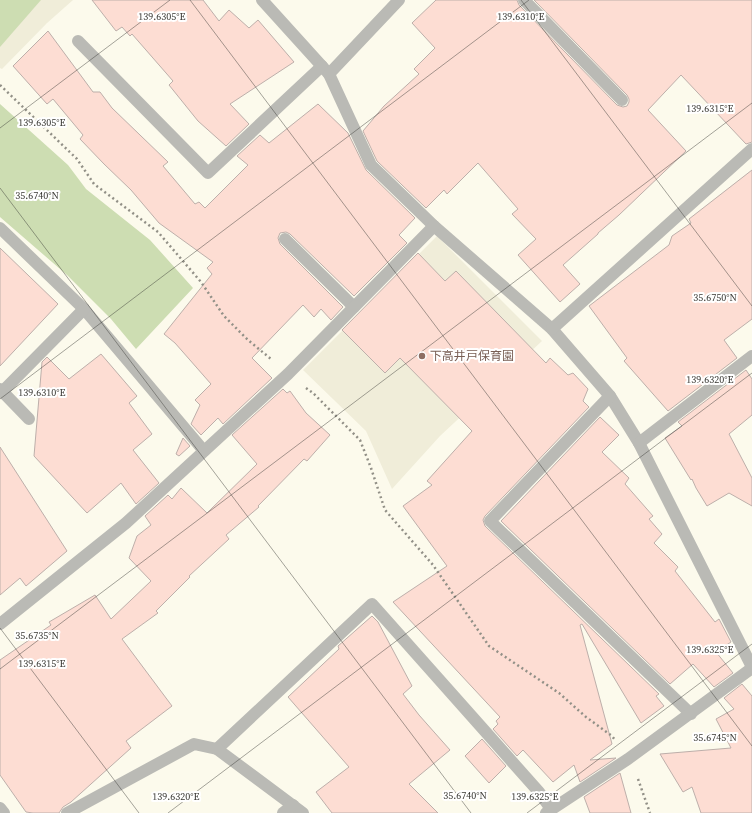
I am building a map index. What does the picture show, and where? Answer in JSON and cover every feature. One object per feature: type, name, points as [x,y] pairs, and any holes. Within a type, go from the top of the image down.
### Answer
[{"type":"street","points":[[217,749],[372,604],[539,792],[548,811],[628,759],[752,668],[639,443],[610,396],[552,329],[434,226],[371,165],[325,70],[262,0]]},
{"type":"street","points":[[78,41],[208,173],[325,70],[400,0]]},
{"type":"street","points":[[524,0],[622,100]]},
{"type":"street","points":[[552,329],[752,149]]},
{"type":"street","points":[[0,624],[126,523],[288,374],[434,226]]},
{"type":"street","points":[[0,228],[84,309],[204,451]]},
{"type":"street","points":[[285,239],[354,307]]},
{"type":"street","points":[[29,419],[1,390],[84,309]]},
{"type":"street","points":[[639,443],[752,356]]},
{"type":"street","points":[[610,396],[490,521],[691,714]]},
{"type":"street","points":[[67,813],[194,744],[217,749],[303,813]]},
{"type":"street","points":[[283,813],[293,805]]},
{"type":"street","points":[[0,808],[4,813]]},
{"type":"path","points":[[0,86],[76,159],[94,184],[158,232],[201,282],[224,316],[248,340],[288,374],[313,392],[360,440],[385,510],[433,565],[489,646],[559,693],[586,717],[612,736],[634,770],[650,813]]},
{"type":"shaded area","points":[[0,0],[73,0],[47,23],[2,69],[0,68]]},
{"type":"shaded area","name":"下高井戸保育園","points":[[437,236],[542,341],[440,436],[392,489],[366,431],[303,370]]},
{"type":"green space","points":[[0,0],[41,0],[0,47]]},
{"type":"green space","points":[[0,104],[68,165],[86,189],[150,240],[193,288],[136,349],[111,319],[67,275],[0,217]]},
{"type":"building","points":[[92,0],[203,0],[219,21],[229,10],[249,28],[258,20],[294,62],[230,104],[249,124],[226,146],[198,121],[169,85],[173,81],[132,34],[130,36],[122,27],[116,31]]},
{"type":"building","points":[[436,0],[517,0],[519,5],[617,105],[623,107],[627,106],[629,102],[627,95],[534,0],[752,0],[752,142],[746,144],[681,75],[648,110],[686,151],[619,215],[563,265],[580,284],[560,302],[518,255],[536,239],[512,214],[518,209],[478,163],[447,194],[444,190],[426,208],[377,161],[363,131],[384,106],[419,74],[414,69],[435,48],[412,23]]},
{"type":"building","points":[[48,31],[93,92],[100,92],[112,108],[168,162],[163,166],[195,204],[199,202],[205,208],[248,165],[237,156],[260,135],[269,143],[318,104],[348,133],[366,170],[415,218],[399,235],[407,243],[354,296],[290,234],[286,232],[280,233],[278,238],[280,244],[343,307],[331,320],[321,309],[314,317],[303,305],[252,358],[272,378],[223,424],[218,418],[201,435],[191,424],[200,405],[195,400],[211,384],[175,343],[164,334],[212,274],[207,268],[213,262],[159,223],[131,190],[80,139],[83,135],[53,99],[47,104],[13,66]]},
{"type":"building","points":[[752,170],[752,319],[724,340],[737,358],[668,411],[624,361],[627,358],[589,306],[669,245],[672,236],[691,223],[689,219]]},
{"type":"building","points":[[0,248],[58,304],[0,366]]},
{"type":"building","points":[[418,253],[445,281],[456,271],[546,363],[550,358],[568,375],[573,373],[588,389],[583,401],[589,407],[485,516],[483,520],[485,526],[659,694],[656,696],[664,706],[641,723],[582,624],[580,625],[612,744],[590,760],[616,758],[580,782],[574,765],[553,782],[523,750],[517,756],[493,729],[498,724],[496,721],[500,717],[393,602],[447,566],[403,506],[432,485],[427,481],[472,431],[400,358],[385,373],[342,330]]},
{"type":"building","points":[[101,354],[137,396],[129,403],[152,434],[133,450],[159,483],[136,504],[121,483],[87,513],[34,456],[42,362],[47,357],[69,379]]},
{"type":"building","points":[[746,370],[752,379],[752,415],[729,434],[752,478],[752,506],[729,493],[707,506],[692,479],[691,480],[665,438],[682,426],[678,422]]},
{"type":"building","points":[[283,389],[287,393],[290,391],[306,413],[330,435],[307,461],[304,459],[258,506],[259,507],[226,535],[229,539],[189,576],[190,577],[156,611],[158,613],[122,639],[172,706],[126,741],[131,748],[71,802],[63,807],[59,813],[26,812],[0,775],[0,660],[51,625],[49,622],[95,595],[111,619],[151,581],[129,558],[137,536],[151,525],[145,516],[168,495],[172,499],[181,488],[207,513],[257,464],[232,435]]},
{"type":"building","points":[[600,417],[619,435],[602,452],[629,478],[625,484],[653,516],[649,519],[662,534],[654,543],[678,567],[675,571],[715,622],[719,619],[731,642],[716,652],[733,673],[714,687],[693,664],[670,684],[501,521]]},
{"type":"building","points":[[183,438],[190,446],[179,456],[176,454]]},
{"type":"building","points":[[0,447],[67,551],[26,586],[20,578],[0,595]]},
{"type":"building","points":[[372,616],[378,622],[412,686],[403,694],[419,715],[450,750],[409,784],[438,813],[332,813],[316,792],[349,767],[288,697],[339,649],[338,646]]},
{"type":"building","points":[[742,684],[752,696],[752,813],[701,813],[692,787],[683,792],[660,754],[731,748],[716,719],[734,709],[724,698]]},
{"type":"building","points":[[482,739],[506,766],[489,783],[465,756]]},
{"type":"building","points":[[620,773],[631,813],[590,813],[584,797]]},
{"type":"place","name":"下高井戸保育園","points":[[422,356]]}]
